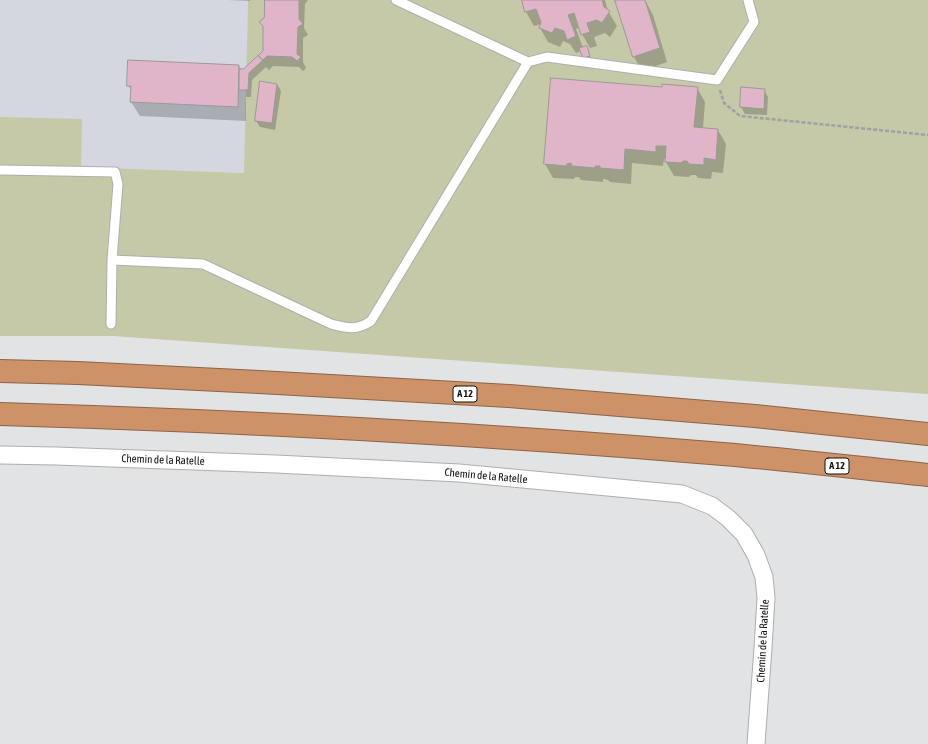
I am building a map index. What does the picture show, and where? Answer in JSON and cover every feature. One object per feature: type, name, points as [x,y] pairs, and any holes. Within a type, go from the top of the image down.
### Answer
[{"type":"highway","name":"A 12","points":[[0,371],[244,381],[509,396],[755,416],[928,434]]},
{"type":"highway","name":"A 12","points":[[0,414],[251,423],[497,437],[723,454],[928,475]]},
{"type":"street","name":"Chemin de la Ratelle","points":[[0,455],[459,472],[682,494],[712,506],[728,518],[744,534],[756,555],[764,577],[766,605],[764,648],[756,744]]},
{"type":"lane","points":[[396,0],[528,62],[547,57],[717,80],[754,22],[748,0]]},
{"type":"lane","points":[[112,260],[203,264],[331,324],[349,329],[364,326],[372,321],[528,62]]},
{"type":"lane","points":[[0,170],[115,172],[118,184],[112,260],[111,324]]},
{"type":"path","points":[[717,80],[724,103],[740,116],[928,135]]},
{"type":"shaded area","points":[[0,0],[248,0],[245,173],[108,168],[0,167]]},
{"type":"green space","points":[[248,0],[928,0],[928,394],[113,336],[0,336],[0,117],[82,119],[81,169],[108,168],[244,173]]},
{"type":"building","points":[[265,0],[299,0],[299,19],[303,24],[298,27],[297,54],[301,57],[297,61],[292,57],[267,56],[263,60],[258,56],[263,51],[263,26],[259,22],[264,18]]},
{"type":"building","points":[[522,0],[602,0],[604,7],[610,11],[602,23],[597,20],[587,23],[590,32],[581,35],[574,13],[568,15],[576,36],[567,40],[564,31],[555,28],[552,33],[539,28],[541,22],[536,9],[525,12]]},
{"type":"building","points":[[615,0],[645,0],[660,48],[633,57]]},
{"type":"building","points":[[587,46],[590,56],[583,58],[579,48]]},
{"type":"building","points":[[258,56],[263,60],[249,73],[248,90],[239,90],[239,69],[243,69]]},
{"type":"building","points":[[128,60],[239,65],[238,107],[130,102],[131,86],[127,86]]},
{"type":"building","points":[[551,78],[662,87],[662,84],[698,87],[694,127],[718,129],[716,160],[704,158],[704,165],[689,164],[687,161],[683,161],[681,163],[665,162],[666,146],[656,146],[656,152],[625,149],[624,170],[600,168],[600,166],[595,166],[595,168],[572,166],[571,163],[567,164],[566,166],[544,164]]},
{"type":"building","points":[[260,81],[277,84],[272,123],[255,121]]},
{"type":"building","points":[[741,87],[765,89],[764,109],[740,107]]}]
